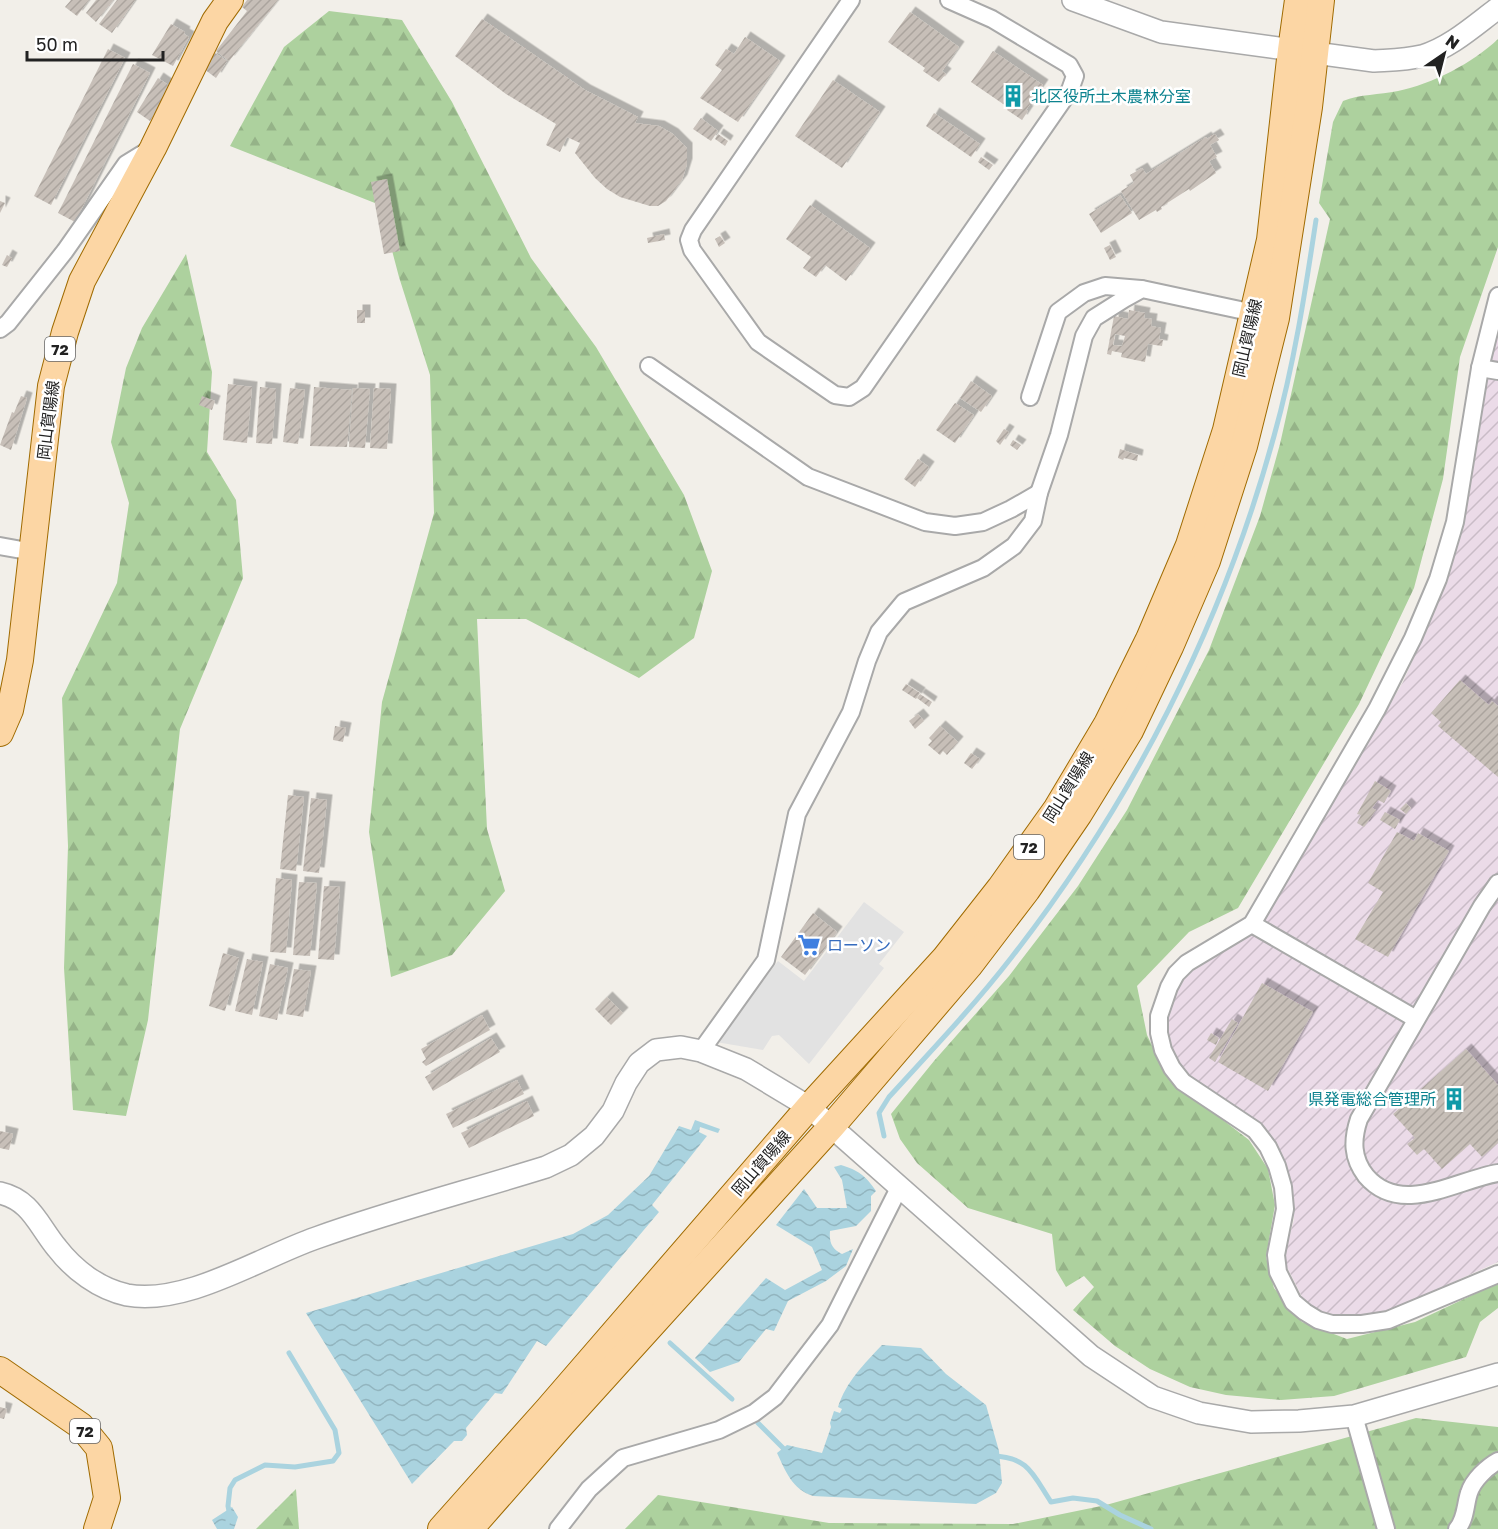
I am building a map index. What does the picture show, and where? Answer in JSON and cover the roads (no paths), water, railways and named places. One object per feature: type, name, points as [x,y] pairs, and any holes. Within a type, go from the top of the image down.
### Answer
[{"type":"main road","name":"岡山賀陽線","points":[[0,733],[10,710],[20,660],[51,386],[65,332],[82,281],[153,148],[215,21],[230,0]]},
{"type":"main road","name":"岡山賀陽線","points":[[470,1529],[832,1126],[969,966],[1027,890],[1079,814],[1130,730],[1170,647],[1207,561],[1244,446],[1276,318],[1309,107],[1298,0]]},
{"type":"main road","name":"岡山賀陽線","points":[[441,1529],[556,1400],[809,1107],[945,958],[1000,888],[1057,808],[1107,724],[1149,639],[1190,545],[1226,430],[1270,240],[1303,52],[1321,0]]},
{"type":"main road","name":"72","points":[[0,1370],[81,1426],[99,1448],[107,1498],[97,1529]]},
{"type":"street","points":[[851,0],[688,240],[692,250],[758,342],[835,395],[849,397],[863,388],[1070,90],[1075,76],[1069,64],[992,20],[949,0]]},
{"type":"street","points":[[1072,0],[1161,32],[1374,61],[1423,56],[1460,36],[1498,8]]},
{"type":"street","points":[[0,329],[8,323],[65,251],[126,164],[153,148]]},
{"type":"street","points":[[1030,397],[1058,312],[1084,293],[1105,286],[1142,289],[1254,313]]},
{"type":"street","points":[[701,1051],[766,960],[796,814],[851,712],[879,632],[904,602],[982,568],[1014,546],[1033,522],[1039,493],[1059,435],[1084,336],[1094,318],[1142,289]]},
{"type":"street","points":[[1498,296],[1480,368],[1455,522],[1438,579],[1413,638],[1377,709],[1252,924],[1187,963],[1176,974],[1163,1000],[1159,1016],[1159,1033],[1163,1050],[1172,1068],[1184,1082],[1255,1130],[1268,1147],[1277,1166],[1283,1187],[1285,1209],[1276,1254],[1278,1272],[1293,1302],[1318,1320],[1332,1324],[1362,1324],[1396,1317],[1498,1274]]},
{"type":"street","points":[[649,366],[808,477],[925,522],[955,526],[983,522],[1039,493]]},
{"type":"street","points":[[1480,368],[1498,371]]},
{"type":"street","points":[[0,546],[33,552]]},
{"type":"street","points":[[1498,883],[1482,906],[1416,1019],[1359,1119],[1354,1133],[1356,1157],[1361,1169],[1380,1189],[1403,1196],[1427,1193],[1498,1173]]},
{"type":"street","points":[[1252,924],[1416,1019]]},
{"type":"street","points":[[0,1193],[26,1204],[62,1254],[94,1282],[127,1295],[161,1296],[192,1289],[315,1238],[546,1167],[571,1155],[594,1136],[613,1111],[626,1083],[639,1063],[656,1050],[681,1047],[701,1051],[746,1069],[809,1107],[1090,1356],[1153,1397],[1199,1413],[1251,1422],[1354,1416],[1498,1374]]},
{"type":"street","points":[[558,1529],[589,1489],[623,1458],[719,1430],[754,1413],[775,1397],[830,1325],[899,1188]]},
{"type":"street","points":[[1354,1416],[1386,1529]]},
{"type":"street","points":[[1457,1529],[1462,1523],[1470,1490],[1488,1466],[1498,1461]]},
{"type":"water","points":[[695,1120],[720,1129],[718,1133],[700,1127],[699,1132],[707,1136],[652,1205],[659,1212],[546,1346],[537,1341],[502,1394],[495,1393],[466,1428],[467,1435],[462,1441],[454,1441],[412,1484],[306,1313],[573,1234],[608,1215],[649,1176],[679,1126],[691,1130]]},
{"type":"water","points":[[841,1165],[861,1174],[876,1191],[871,1196],[871,1211],[856,1226],[830,1231],[830,1239],[836,1250],[842,1254],[853,1249],[846,1266],[826,1281],[788,1301],[774,1331],[766,1329],[739,1362],[710,1372],[695,1358],[766,1278],[785,1290],[822,1270],[812,1247],[776,1225],[804,1189],[817,1208],[847,1208],[842,1180],[834,1167]]},
{"type":"water","points":[[882,1345],[921,1348],[946,1374],[986,1405],[999,1451],[1002,1483],[996,1493],[976,1504],[813,1496],[800,1489],[790,1479],[777,1453],[787,1445],[822,1453],[834,1411],[840,1413],[842,1409],[838,1407],[846,1389]]},
{"type":"water","points":[[232,1507],[238,1517],[234,1529],[217,1529],[212,1520]]},
{"type":"waterway","points":[[884,1136],[879,1113],[889,1097],[997,976],[1055,899],[1096,838],[1134,775],[1200,644],[1253,507],[1274,436],[1293,356],[1316,220]]},
{"type":"waterway","points":[[670,1343],[732,1399]]},
{"type":"waterway","points":[[225,1529],[230,1516],[228,1506],[230,1488],[235,1480],[265,1465],[295,1467],[333,1461],[339,1453],[335,1430],[289,1353]]},
{"type":"waterway","points":[[758,1423],[787,1452]]},
{"type":"waterway","points":[[993,1456],[1015,1460],[1029,1469],[1051,1502],[1073,1498],[1097,1501],[1120,1515],[1151,1529]]},
{"type":"place","name":"北区役所土木農林分室","points":[[1013,96]]},
{"type":"place","name":"ローソン","points":[[809,945]]},
{"type":"place","name":"県発電総合管理所","points":[[1454,1099]]}]
